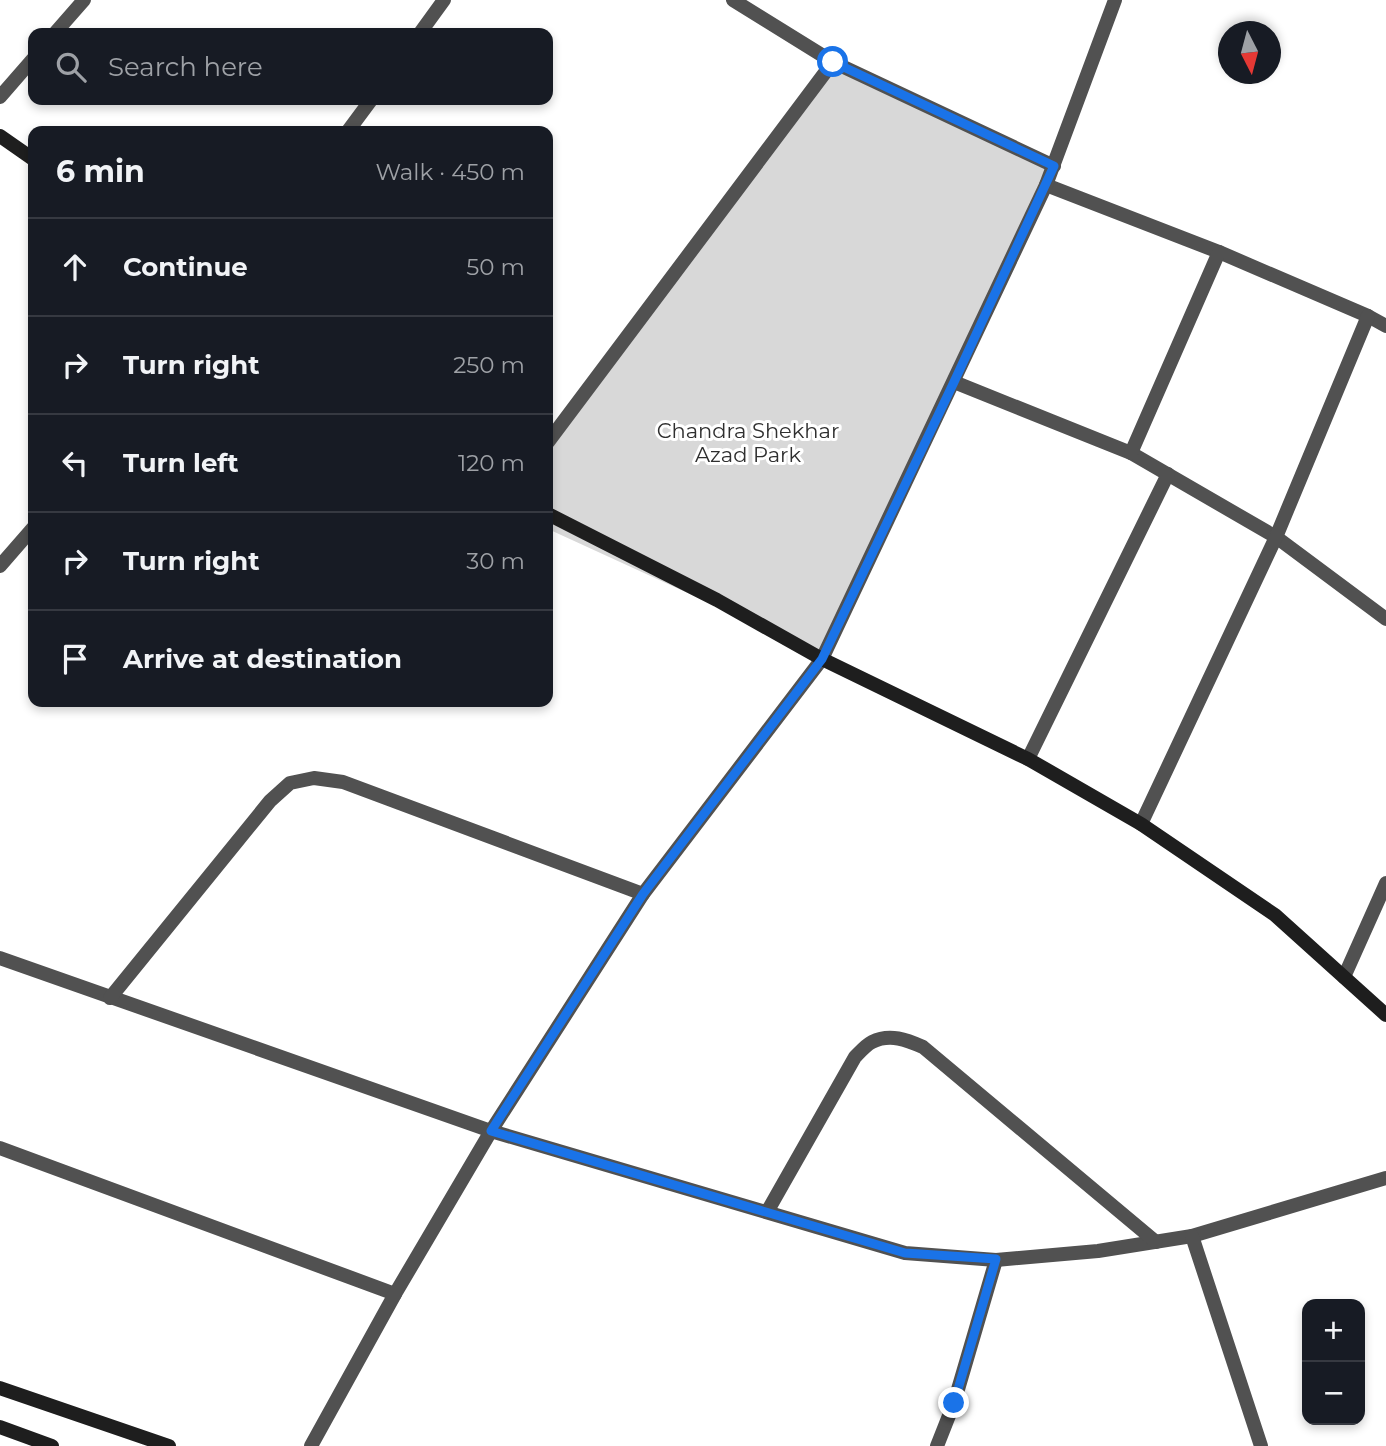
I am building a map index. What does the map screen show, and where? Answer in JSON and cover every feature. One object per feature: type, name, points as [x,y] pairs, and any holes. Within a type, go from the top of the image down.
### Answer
[{"type":"street","points":[[59,28],[84,0]]},
{"type":"street","points":[[424,28],[444,0]]},
{"type":"street","points":[[733,0],[833,62],[1054,166]]},
{"type":"street","points":[[312,1446],[395,1294],[491,1131],[643,894],[822,659],[1046,185],[1115,0]]},
{"type":"street","points":[[553,435],[833,62]]},
{"type":"street","points":[[0,97],[28,64]]},
{"type":"street","points":[[352,126],[367,105]]},
{"type":"street","points":[[0,136],[28,156]]},
{"type":"street","points":[[1046,185],[1219,251],[1386,326]]},
{"type":"street","points":[[1131,453],[1219,251]]},
{"type":"street","points":[[1141,824],[1276,537],[1368,316]]},
{"type":"street","points":[[954,382],[1131,453],[1276,537],[1386,619]]},
{"type":"street","points":[[1028,759],[1168,474]]},
{"type":"street","points":[[553,517],[717,600],[822,659],[1028,759],[1141,824],[1275,915],[1386,1015]]},
{"type":"street","points":[[0,566],[28,534]]},
{"type":"street","points":[[110,998],[270,801],[290,783],[314,778],[344,782],[643,894]]},
{"type":"street","points":[[1344,977],[1386,883]]},
{"type":"street","points":[[0,958],[491,1131],[905,1253],[996,1259],[1098,1251],[1156,1242],[1192,1236],[1386,1178]]},
{"type":"street","points":[[767,1212],[855,1057],[871,1042],[902,1038],[923,1047],[1156,1242]]},
{"type":"street","points":[[0,1148],[395,1294]]},
{"type":"street","points":[[1192,1236],[1261,1446]]},
{"type":"street","points":[[937,1446],[954,1403],[996,1259]]},
{"type":"street","points":[[0,1388],[169,1446]]},
{"type":"street","points":[[0,1427],[52,1446]]},
{"type":"green space","name":"Chandra Shekhar Azad Park","points":[[837,59],[1057,163],[825,656],[553,531],[553,435]]},
{"type":"route","points":[[833,62],[1054,166],[822,659],[643,894],[491,1131],[905,1253],[996,1259],[954,1403]]}]
